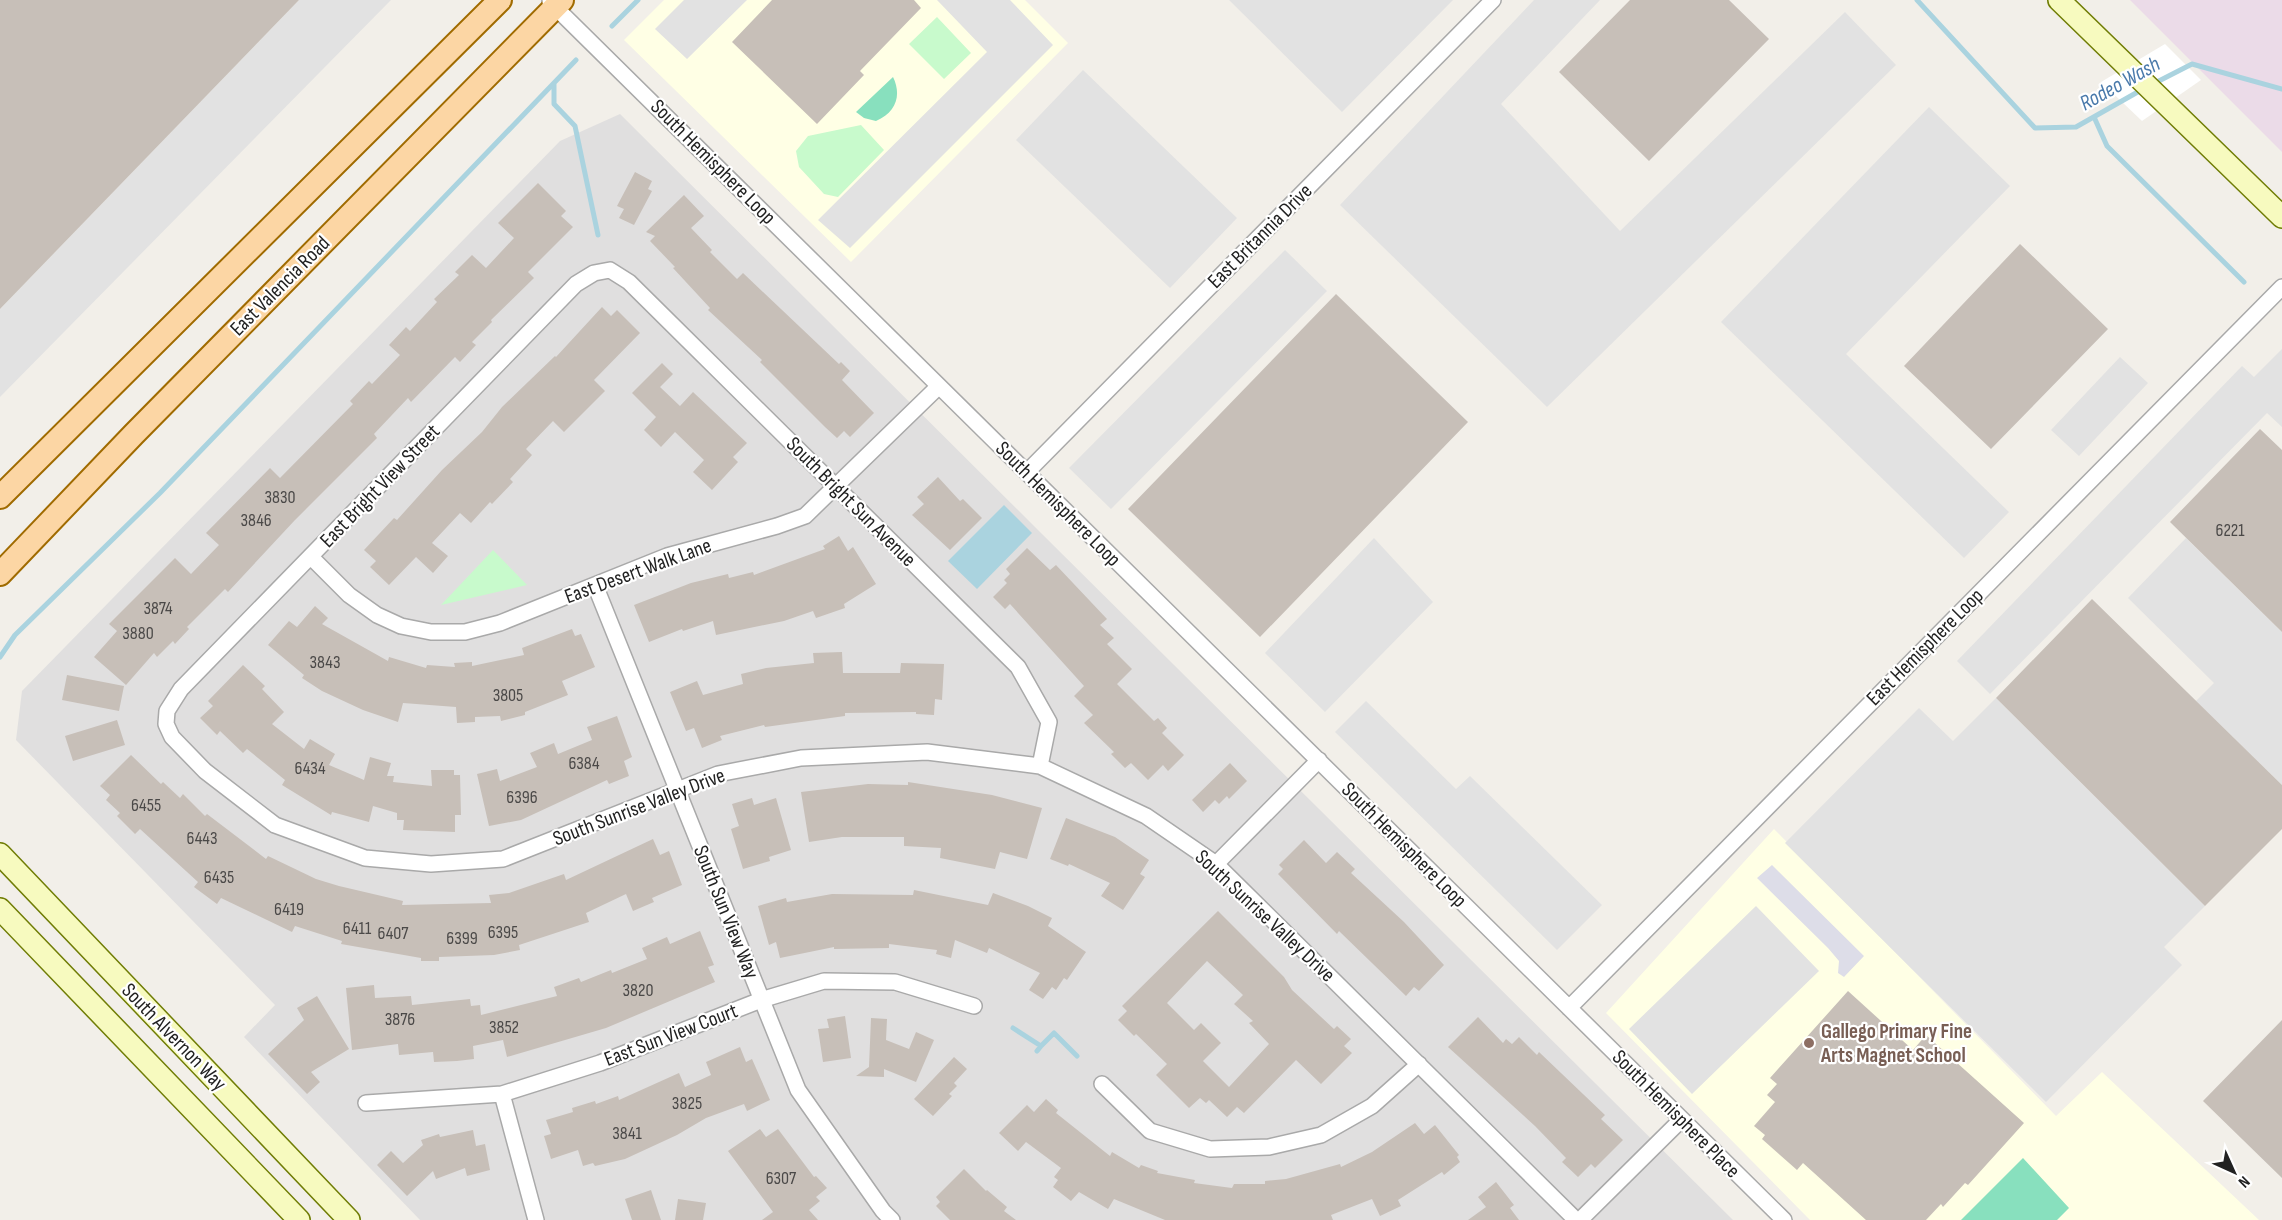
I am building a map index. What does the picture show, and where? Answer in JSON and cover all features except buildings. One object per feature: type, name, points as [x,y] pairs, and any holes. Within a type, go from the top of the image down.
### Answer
[{"type":"main road","points":[[0,497],[500,0]]},
{"type":"main road","points":[[2059,0],[2282,217]]},
{"type":"main road","name":"East Valencia Road","points":[[0,574],[111,457],[555,2]]},
{"type":"main road","name":"South Alvernon Way","points":[[0,854],[349,1220]]},
{"type":"main road","name":"South Alvernon Way","points":[[0,909],[299,1220]]},
{"type":"street","name":"East Britannia Drive","points":[[1027,472],[1493,0]]},
{"type":"street","name":"South Hemisphere Loop","points":[[555,2],[939,386],[1569,1008]]},
{"type":"street","name":"South Bright Sun Avenue","points":[[601,265],[629,282],[1018,667],[1049,722],[1040,766]]},
{"type":"street","name":"East Bright View Street","points":[[167,711],[181,689],[576,284],[594,273],[601,265]]},
{"type":"street","name":"East Hemisphere Loop","points":[[1569,1008],[2282,287]]},
{"type":"street","name":"East Desert Walk Lane","points":[[311,558],[349,595],[377,615],[401,626],[431,632],[465,632],[500,623],[686,550],[777,526],[805,516],[837,488],[939,386]]},
{"type":"street","name":"South Sun View Way","points":[[595,585],[798,1090],[883,1217]]},
{"type":"street","name":"South Sunrise Valley Drive","points":[[167,711],[166,724],[180,746],[205,771],[275,825],[365,858],[431,864],[503,859],[718,774],[801,758],[927,752],[1040,766],[1146,816],[1216,864],[1578,1220]]},
{"type":"street","points":[[1216,864],[1319,760]]},
{"type":"street","name":"East Sun View Court","points":[[366,1103],[502,1094],[600,1063],[761,1000],[824,981],[895,982],[974,1006]]},
{"type":"street","name":"South Hemisphere Place","points":[[1569,1008],[1680,1120],[1784,1220]]},
{"type":"street","points":[[1102,1084],[1150,1131],[1210,1149],[1269,1147],[1321,1135],[1372,1106],[1419,1064]]},
{"type":"street","points":[[502,1094],[536,1220]]},
{"type":"street","points":[[1578,1220],[1680,1120]]},
{"type":"shaded area","points":[[299,0],[391,0],[0,397],[0,309]]},
{"type":"shaded area","points":[[664,0],[1025,0],[1068,43],[851,262],[624,40]]},
{"type":"shaded area","points":[[684,0],[747,0],[687,59],[655,29]]},
{"type":"shaded area","points":[[937,0],[1010,0],[1053,45],[850,248],[818,220],[987,52]]},
{"type":"shaded area","points":[[1229,0],[1453,0],[1342,112]]},
{"type":"shaded area","points":[[1534,0],[1600,0],[1501,104],[1620,231],[1845,12],[1896,65],[1547,407],[1340,205]]},
{"type":"shaded area","points":[[2130,0],[2282,0],[2282,152]]},
{"type":"shaded area","points":[[1083,70],[1237,218],[1170,288],[1016,140]]},
{"type":"shaded area","points":[[1929,107],[2010,186],[1846,354],[2009,512],[1964,558],[1721,322]]},
{"type":"shaded area","points":[[620,114],[1733,1220],[420,1220],[244,1037],[275,1005],[16,740],[22,691],[560,141]]},
{"type":"shaded area","points":[[1285,250],[1327,291],[1111,509],[1069,468]]},
{"type":"shaded area","points":[[2282,349],[2282,427],[2267,413],[1990,694],[1957,661],[2242,366],[2254,377]]},
{"type":"shaded area","points":[[2120,357],[2148,383],[2079,456],[2051,430]]},
{"type":"shaded area","points":[[1374,538],[1433,602],[1325,712],[1265,653]]},
{"type":"shaded area","points":[[2186,538],[2282,632],[2282,785],[2196,701],[2214,683],[2128,598]]},
{"type":"shaded area","points":[[1996,698],[2205,906],[2164,947],[2182,965],[2046,1102],[1785,843],[1919,708],[1953,741]]},
{"type":"shaded area","points":[[1366,701],[1456,789],[1470,776],[1602,905],[1557,950],[1335,732]]},
{"type":"shaded area","name":"Gallego Primary Fine Arts Magnet School","points":[[1774,829],[2056,1116],[2102,1072],[2259,1220],[1810,1220],[1606,1013]]},
{"type":"shaded area","points":[[1772,865],[1864,956],[1844,977],[1838,973],[1839,961],[1828,948],[1757,878]]},
{"type":"shaded area","points":[[1756,906],[1819,971],[1692,1094],[1629,1029]]},
{"type":"green space","points":[[937,17],[971,53],[944,79],[909,44]]},
{"type":"green space","points":[[893,77],[897,97],[893,108],[883,118],[876,121],[864,118],[856,112]]},
{"type":"green space","points":[[861,125],[884,150],[838,197],[824,194],[799,167],[796,151],[808,136]]},
{"type":"green space","points":[[493,550],[527,585],[441,605]]},
{"type":"green space","points":[[2023,1158],[2069,1208],[2057,1220],[1961,1220]]},
{"type":"water","points":[[1004,505],[1032,533],[977,589],[948,561]]},
{"type":"pier","points":[[2165,44],[2201,80],[2142,121],[2101,82]]},
{"type":"waterway","name":"Rodeo Wash","points":[[612,26],[638,0]]},
{"type":"waterway","name":"Rodeo Wash","points":[[1917,0],[2035,128],[2076,127],[2143,89]]},
{"type":"waterway","points":[[0,657],[15,635],[160,493],[576,60]]},
{"type":"waterway","name":"Rodeo Wash","points":[[2151,85],[2192,64],[2282,89]]},
{"type":"waterway","points":[[554,84],[554,104],[575,126],[598,235]]},
{"type":"waterway","points":[[2094,117],[2107,146],[2244,282]]},
{"type":"waterway","points":[[1013,1028],[1041,1046],[1037,1051]]},
{"type":"waterway","points":[[1041,1046],[1054,1033],[1077,1056]]},
{"type":"place","name":"Gallego Primary Fine Arts Magnet School","points":[[1809,1043]]}]
